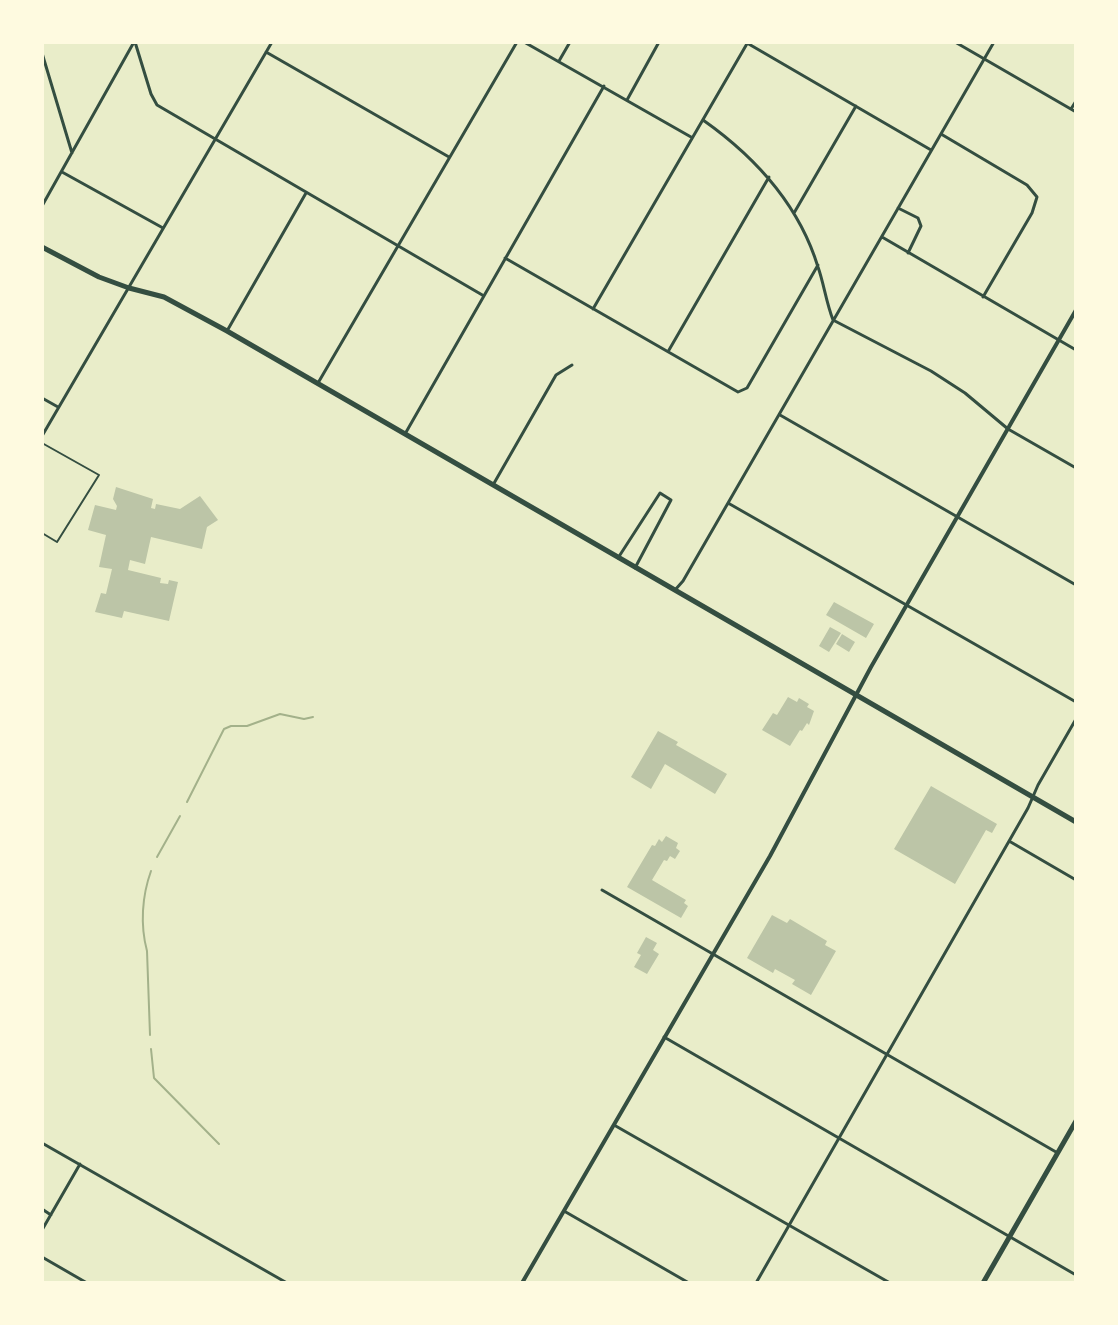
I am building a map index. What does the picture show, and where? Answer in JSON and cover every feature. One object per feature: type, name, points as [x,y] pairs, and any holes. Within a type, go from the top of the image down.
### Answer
[{"type":"main road","points":[[42,247],[86,271],[129,288],[164,297],[227,331],[1076,822]]},
{"type":"main road","points":[[983,1283],[1076,1121]]},
{"type":"street","points":[[135,42],[153,100],[162,109],[484,296]]},
{"type":"street","points":[[42,206],[135,42]]},
{"type":"street","points":[[42,436],[272,42]]},
{"type":"street","points":[[318,383],[517,42]]},
{"type":"street","points":[[524,42],[693,138]]},
{"type":"street","points":[[559,61],[570,42]]},
{"type":"street","points":[[627,100],[659,42]]},
{"type":"street","points":[[593,309],[748,42],[932,150]]},
{"type":"street","points":[[955,42],[1074,110],[1076,101]]},
{"type":"street","points":[[675,590],[780,415],[994,42]]},
{"type":"street","points":[[266,52],[449,157]]},
{"type":"street","points":[[42,53],[72,153]]},
{"type":"street","points":[[405,434],[604,86]]},
{"type":"street","points":[[794,213],[856,106]]},
{"type":"street","points":[[703,120],[737,146],[769,177],[794,213],[818,265],[833,320],[931,371],[965,393],[1008,429],[1076,468]]},
{"type":"street","points":[[941,134],[1027,185],[1037,197],[1032,213],[983,297]]},
{"type":"street","points":[[62,172],[163,228]]},
{"type":"street","points":[[669,350],[769,177]]},
{"type":"street","points":[[227,331],[306,193]]},
{"type":"street","points":[[898,208],[918,218],[921,226],[908,253]]},
{"type":"street","points":[[882,237],[1076,350]]},
{"type":"street","points":[[505,258],[738,392],[747,388],[818,265]]},
{"type":"street","points":[[522,1283],[800,803],[855,696],[1076,310]]},
{"type":"street","points":[[493,485],[556,375],[572,365]]},
{"type":"street","points":[[42,398],[58,407]]},
{"type":"street","points":[[780,415],[1076,585]]},
{"type":"street","points":[[618,558],[660,493],[671,500],[635,568]]},
{"type":"street","points":[[728,503],[1076,702]]},
{"type":"street","points":[[756,1283],[1076,719]]},
{"type":"street","points":[[1009,841],[1076,880]]},
{"type":"street","points":[[602,890],[1058,1153]]},
{"type":"street","points":[[664,1037],[1076,1275]]},
{"type":"street","points":[[614,1125],[890,1283]]},
{"type":"street","points":[[42,1143],[287,1283]]},
{"type":"street","points":[[42,1230],[80,1164]]},
{"type":"street","points":[[42,1209],[51,1215]]},
{"type":"street","points":[[564,1211],[689,1283]]},
{"type":"street","points":[[42,1257],[87,1283]]},
{"type":"lane","points":[[42,443],[99,475],[57,542],[42,533]]},
{"type":"building","points":[[116,487],[153,499],[151,508],[155,509],[156,504],[180,509],[200,496],[218,520],[207,527],[202,549],[151,537],[145,564],[130,560],[128,570],[161,578],[160,583],[168,584],[169,580],[178,582],[169,621],[124,611],[122,618],[95,612],[101,593],[106,594],[112,569],[99,567],[106,535],[88,530],[95,505],[116,510],[113,499]]},
{"type":"building","points":[[834,602],[874,624],[866,638],[826,615]]},
{"type":"building","points":[[830,627],[841,633],[829,652],[819,646]]},
{"type":"building","points":[[842,634],[855,642],[849,652],[836,644]]},
{"type":"building","points":[[788,697],[797,702],[799,698],[814,711],[809,725],[807,723],[800,730],[790,746],[762,730],[773,713],[777,715]]},
{"type":"building","points":[[658,731],[727,774],[715,794],[665,764],[651,789],[631,777]]},
{"type":"building","points":[[931,786],[997,824],[992,833],[986,830],[955,884],[894,849]]},
{"type":"building","points":[[666,836],[678,843],[676,848],[680,851],[675,859],[670,856],[667,861],[664,860],[652,880],[686,900],[684,903],[688,906],[681,918],[627,887],[652,845],[655,846],[659,839],[662,842]]},
{"type":"building","points":[[772,915],[787,923],[790,919],[827,941],[825,945],[836,951],[811,995],[792,984],[795,980],[775,969],[773,973],[747,958]]},
{"type":"building","points":[[646,937],[657,943],[653,950],[659,954],[647,974],[634,967],[641,955],[637,953]]},
{"type":"waterway","points":[[187,802],[224,729],[247,726],[280,714],[304,719],[313,717]]},
{"type":"waterway","points":[[157,857],[180,816]]},
{"type":"waterway","points":[[150,1035],[143,921],[151,871]]},
{"type":"waterway","points":[[151,1049],[154,1078],[219,1144]]}]
